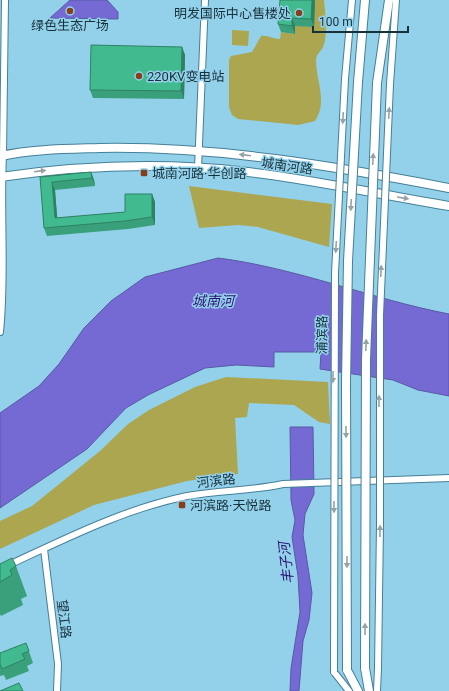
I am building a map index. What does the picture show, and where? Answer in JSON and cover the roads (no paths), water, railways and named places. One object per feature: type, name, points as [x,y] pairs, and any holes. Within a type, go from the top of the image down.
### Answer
[{"type":"main road","points":[[358,82],[359,0]]},
{"type":"main road","name":"浦滨路","points":[[358,691],[347,670],[346,382],[348,262],[358,82],[365,0]]},
{"type":"main road","points":[[369,691],[365,668],[366,359],[377,83],[389,0]]},
{"type":"main road","name":"城南河路","points":[[2,156],[62,149],[137,147],[199,150],[266,158],[449,188]]},
{"type":"main road","name":"城南河路","points":[[1,176],[101,166],[198,168],[286,178],[449,206]]},
{"type":"street","points":[[0,332],[3,278],[1,176],[5,0]]},
{"type":"street","points":[[198,168],[205,0]]},
{"type":"street","name":"浦滨路","points":[[349,691],[334,672],[335,273],[345,79],[352,0]]},
{"type":"street","points":[[377,691],[380,525],[380,316],[390,84],[396,0]]},
{"type":"street","name":"河滨路","points":[[0,569],[103,521],[142,508],[194,495],[225,490],[321,481],[449,478]]},
{"type":"street","name":"望江路","points":[[44,549],[58,658],[57,691]]},
{"type":"water","points":[[70,0],[107,0],[118,12],[118,19],[50,18]]},
{"type":"water","name":"城南河","points":[[218,258],[305,276],[420,308],[449,314],[449,396],[418,390],[393,380],[320,369],[321,352],[274,352],[274,367],[236,365],[205,368],[148,395],[126,408],[87,449],[0,508],[0,413],[39,386],[59,364],[84,328],[111,301],[145,277]]},
{"type":"water","points":[[290,427],[313,427],[314,494],[305,514],[303,535],[312,593],[309,620],[303,641],[299,691],[290,691],[291,668],[300,612],[298,576],[292,537],[295,520],[291,500]]},
{"type":"place","name":"绿色生态广场","points":[[70,11]]},
{"type":"place","name":"明发国际中心售楼处","points":[[299,13]]},
{"type":"place","name":"220KV变电站","points":[[139,76]]},
{"type":"place","name":"城南河路·华创路","points":[[144,173]]},
{"type":"place","name":"河滨路·天悦路","points":[[182,505]]},
{"type":"water label","name":"丰子河","points":[[286,563]]}]
